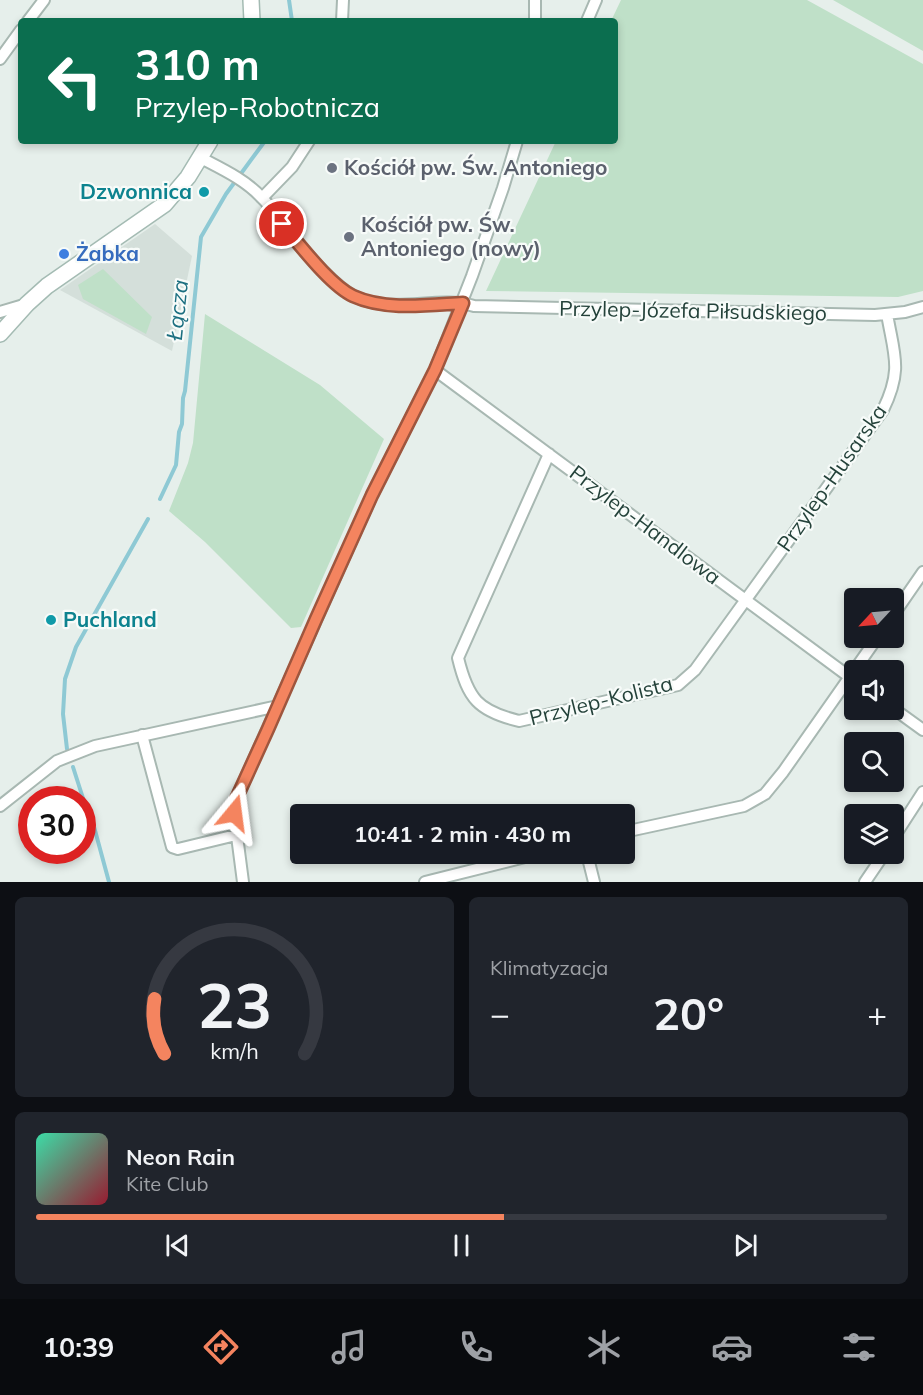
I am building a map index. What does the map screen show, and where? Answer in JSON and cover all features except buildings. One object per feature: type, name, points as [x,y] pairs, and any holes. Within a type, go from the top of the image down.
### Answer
[{"type":"main road","points":[[251,0],[252,18]]},
{"type":"main road","points":[[0,334],[27,304],[61,276],[165,204],[183,184],[208,144]]},
{"type":"street","points":[[29,18],[44,0]]},
{"type":"street","points":[[342,18],[343,0]]},
{"type":"street","points":[[535,0],[535,18]]},
{"type":"street","points":[[588,18],[596,0]]},
{"type":"street","points":[[0,59],[18,34]]},
{"type":"street","points":[[262,198],[292,167],[307,144]]},
{"type":"street","points":[[243,882],[234,813],[237,797],[372,495],[435,370],[463,303],[503,189],[516,144]]},
{"type":"street","name":"Przylep-Józefa Piłsudskiego","points":[[201,158],[226,171],[262,198],[315,262],[337,284],[352,296],[376,303],[403,305],[463,303],[474,306],[887,314],[923,308]]},
{"type":"street","points":[[0,312],[27,304]]},
{"type":"street","name":"Przylep-Husarska","points":[[746,599],[883,410],[893,390],[897,366],[887,314]]},
{"type":"street","name":"Przylep-Handlowa","points":[[435,370],[844,673]]},
{"type":"street","name":"Przylep-Kolista","points":[[549,454],[458,658],[464,682],[476,703],[496,716],[519,721],[678,684],[695,670],[746,599]]},
{"type":"street","points":[[904,600],[923,573]]},
{"type":"street","points":[[635,830],[744,806],[765,794],[844,690]]},
{"type":"street","points":[[0,806],[57,761],[94,746],[278,706]]},
{"type":"street","points":[[904,716],[923,729]]},
{"type":"street","points":[[142,735],[172,847],[178,849],[237,835]]},
{"type":"street","points":[[904,821],[923,792]]},
{"type":"street","points":[[425,882],[497,864]]},
{"type":"street","points":[[590,864],[594,882]]},
{"type":"street","points":[[865,882],[877,864]]},
{"type":"shaded area","points":[[155,224],[192,256],[172,351],[60,290]]},
{"type":"green space","points":[[621,0],[807,0],[923,64],[923,291],[898,297],[486,291],[555,144],[618,144],[618,18],[612,18]]},
{"type":"green space","points":[[833,0],[923,0],[923,51]]},
{"type":"green space","points":[[103,269],[152,317],[146,334],[83,299],[78,285]]},
{"type":"green space","points":[[205,314],[320,385],[384,439],[301,627],[291,628],[205,542],[169,511],[188,463],[193,443]]},
{"type":"waterway","name":"Łącza","points":[[289,0],[292,18]]},
{"type":"waterway","name":"Łącza","points":[[160,499],[176,465],[201,237],[226,194],[263,144]]},
{"type":"waterway","name":"Łącza","points":[[67,749],[63,714],[65,679],[76,647],[148,519]]},
{"type":"waterway","name":"Łącza","points":[[73,767],[93,823],[109,882]]},
{"type":"place","name":"Kościół pw. Św. Antoniego","points":[[332,168]]},
{"type":"place","name":"Dzwonnica","points":[[204,192]]},
{"type":"place","name":"Kościół pw. Św. Antoniego (nowy)","points":[[349,237]]},
{"type":"place","name":"Żabka","points":[[64,254]]},
{"type":"place","name":"Puchland","points":[[51,620]]},
{"type":"route","points":[[234,813],[237,797],[248,770],[372,495],[435,370],[463,303],[412,306],[376,303],[352,296],[315,262],[282,224]]}]
